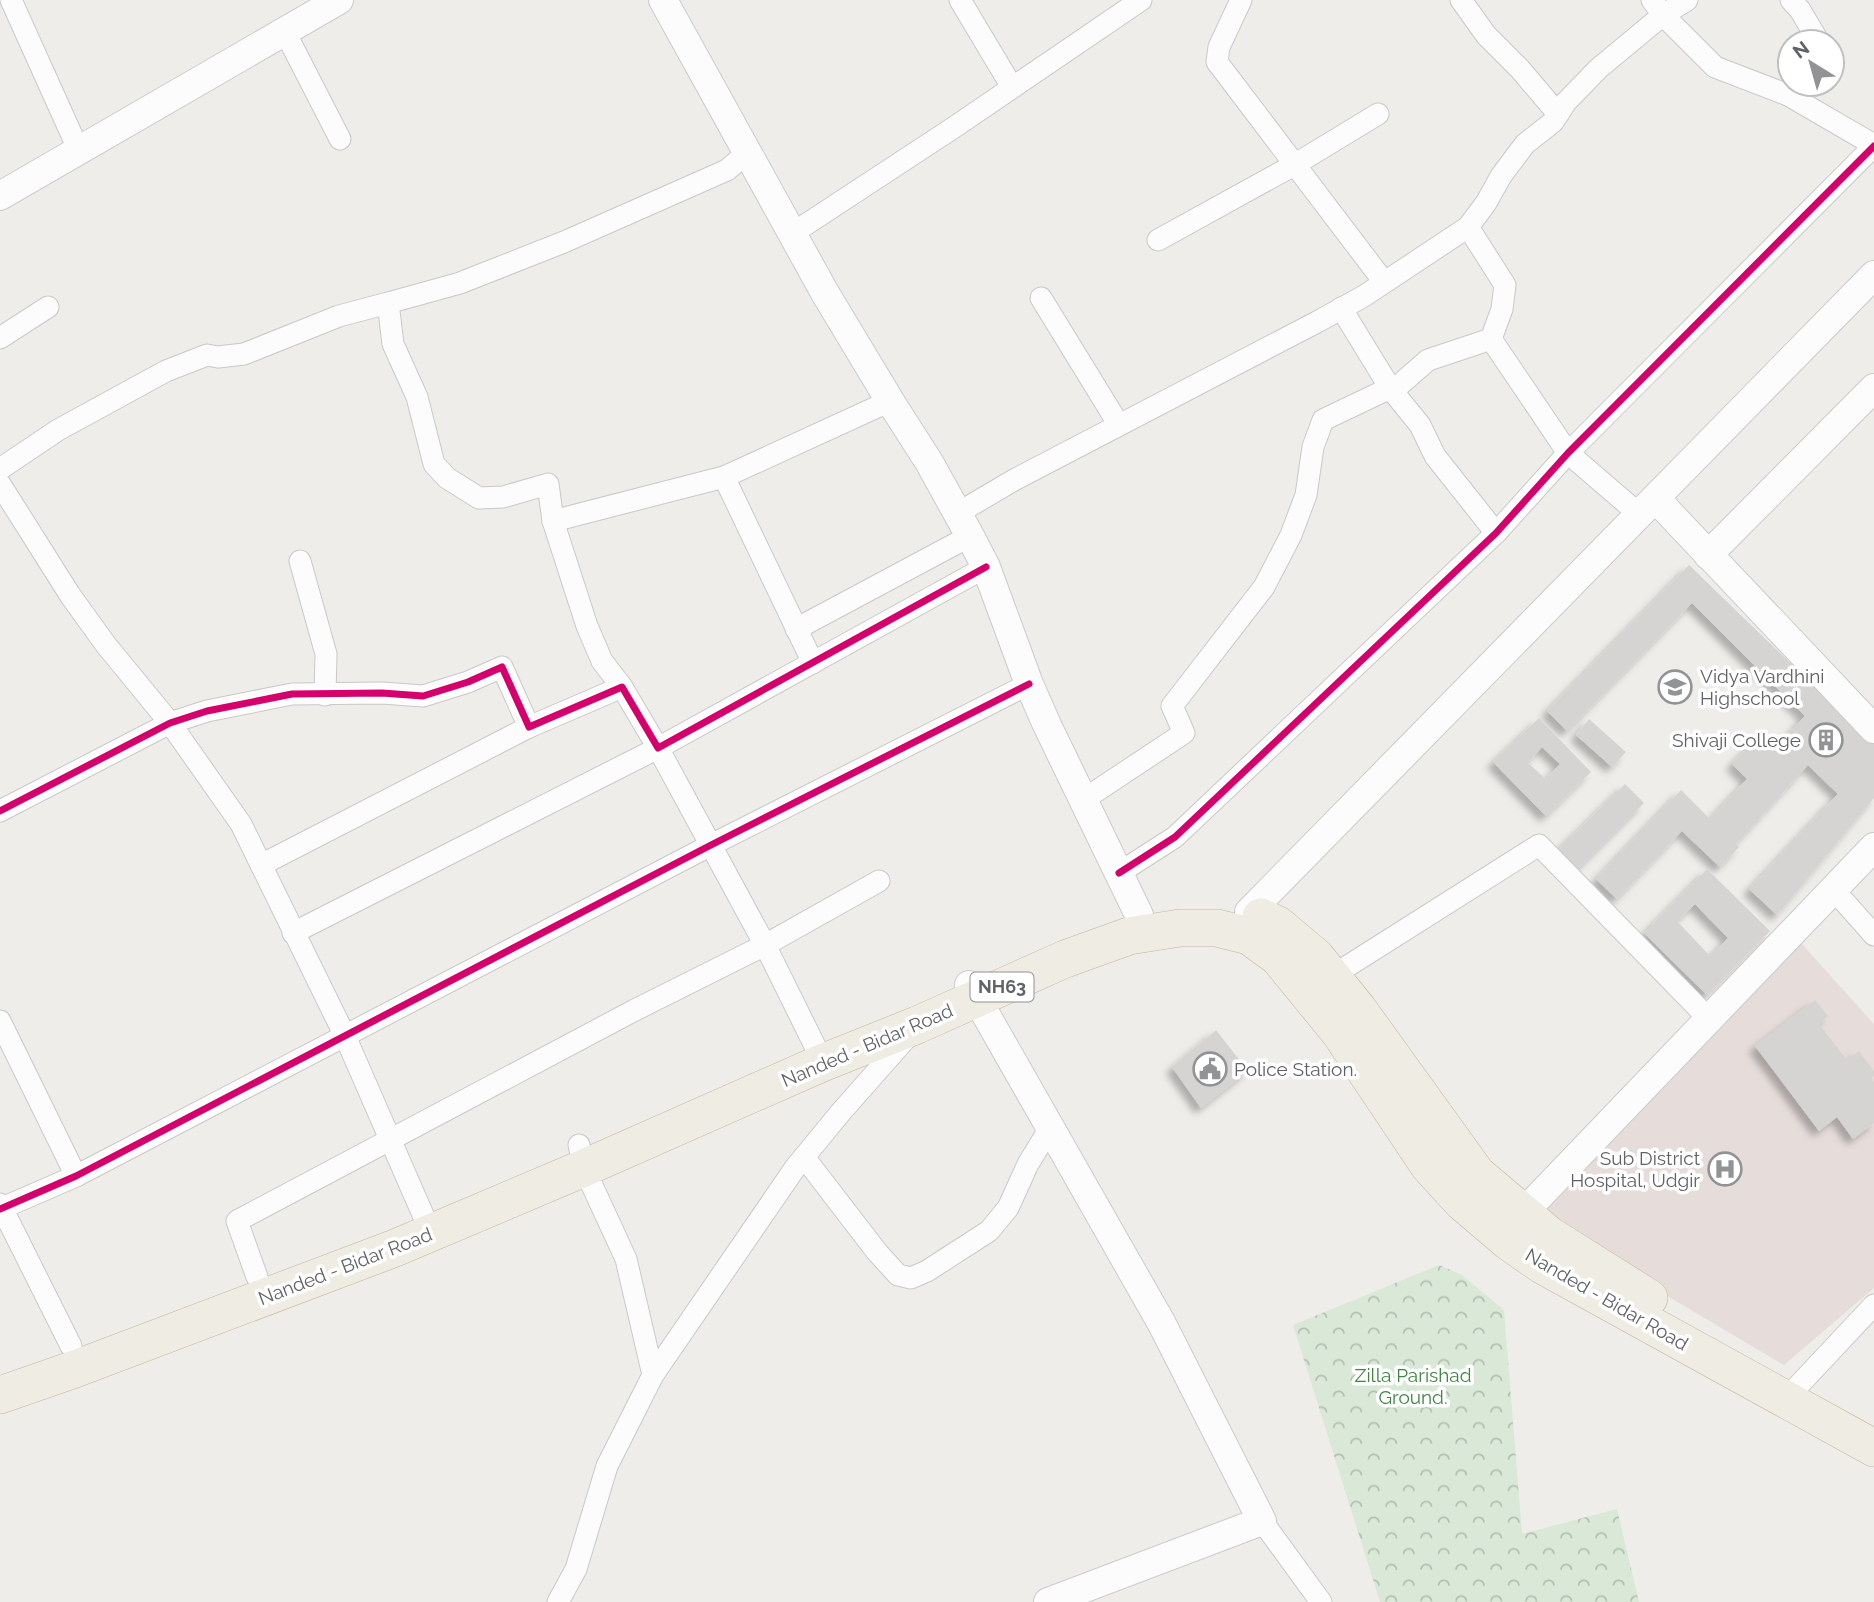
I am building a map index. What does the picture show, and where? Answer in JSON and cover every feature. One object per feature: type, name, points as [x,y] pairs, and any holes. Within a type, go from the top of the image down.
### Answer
[{"type":"highway","name":"Nanded - Bidar Road","points":[[0,1395],[88,1364],[582,1157],[917,1025],[1059,944],[1139,915],[1210,904],[1250,912],[1278,925],[1316,957],[1477,1174],[1549,1235],[1749,1360],[1874,1430]]},
{"type":"highway","name":"Nanded - Bidar Road","points":[[582,1157],[816,1048],[911,1011],[1129,936],[1192,928],[1217,928],[1249,936],[1278,957],[1316,1001],[1429,1166],[1461,1202],[1509,1242],[1542,1265],[1874,1448]]},
{"type":"highway","name":"Nanded - Bidar Road","points":[[0,1369],[34,1360],[257,1277],[427,1222]]},
{"type":"street","points":[[11,0],[79,151]]},
{"type":"street","points":[[0,197],[339,0]]},
{"type":"street","points":[[663,0],[793,233],[890,401],[929,461],[986,567],[1029,684],[1139,915]]},
{"type":"street","points":[[960,0],[1012,87]]},
{"type":"street","points":[[793,233],[1140,0]]},
{"type":"street","points":[[1241,0],[1219,47],[1217,62],[1384,282]]},
{"type":"street","points":[[1461,0],[1486,35],[1520,69],[1558,114]]},
{"type":"street","points":[[796,629],[964,525],[1014,480],[1341,308],[1468,226],[1525,144],[1553,122],[1566,102],[1658,8],[1687,0]]},
{"type":"street","points":[[1791,0],[1811,28]]},
{"type":"street","points":[[1658,8],[1715,67],[1776,85]]},
{"type":"street","points":[[285,32],[340,139]]},
{"type":"street","points":[[1118,873],[1175,836],[1496,533],[1568,453],[1874,145],[1804,98]]},
{"type":"street","points":[[1158,240],[1294,165],[1378,114]]},
{"type":"street","points":[[0,468],[58,430],[166,371],[207,355],[218,357],[244,354],[339,317],[460,283],[564,242],[727,170],[747,153]]},
{"type":"street","points":[[1468,226],[1505,285],[1502,309],[1491,339]]},
{"type":"street","points":[[1250,912],[1874,275]]},
{"type":"street","points":[[1041,298],[1119,425]]},
{"type":"street","points":[[388,303],[393,344],[417,397],[434,464],[447,478],[479,498],[503,498],[548,484],[554,521],[587,626],[602,661],[622,687],[658,748],[765,945],[816,1048]]},
{"type":"street","points":[[0,338],[48,306]]},
{"type":"street","points":[[1341,308],[1390,388],[1420,425],[1435,456],[1496,533]]},
{"type":"street","points":[[1491,339],[1568,453],[1648,507],[1709,555],[1874,729]]},
{"type":"street","points":[[1083,800],[1184,733],[1172,706],[1264,587],[1291,535],[1306,495],[1313,447],[1323,420],[1397,387],[1428,360],[1491,339]]},
{"type":"street","points":[[1709,555],[1874,388]]},
{"type":"street","points":[[554,521],[724,477],[890,401]]},
{"type":"street","points":[[724,477],[813,663]]},
{"type":"street","points":[[0,484],[70,596],[170,723],[241,824],[345,1036],[427,1222]]},
{"type":"street","points":[[300,561],[326,654],[325,695]]},
{"type":"street","points":[[293,933],[658,748],[986,567]]},
{"type":"street","points":[[0,811],[170,723],[208,711],[292,694],[382,693],[422,696],[468,682],[502,667],[529,727]]},
{"type":"street","points":[[71,1346],[1,1207],[76,1176],[711,845],[1029,684]]},
{"type":"street","points":[[261,865],[529,727],[622,687]]},
{"type":"street","points":[[1332,976],[1539,845],[1709,1018]]},
{"type":"street","points":[[1523,1213],[1874,847]]},
{"type":"street","points":[[257,1277],[237,1221],[633,1011],[765,945],[879,881]]},
{"type":"street","points":[[1833,889],[1874,935]]},
{"type":"street","points":[[972,992],[1162,1324],[1262,1521],[1321,1602]]},
{"type":"street","points":[[0,1021],[76,1176]]},
{"type":"street","points":[[558,1602],[576,1569],[607,1466],[653,1375],[804,1157],[917,1025]]},
{"type":"street","points":[[804,1157],[877,1252],[898,1275],[911,1278],[927,1271],[989,1231],[1008,1208],[1028,1164],[1050,1128]]},
{"type":"street","points":[[582,1157],[625,1259],[653,1375]]},
{"type":"street","points":[[1797,1387],[1874,1305]]},
{"type":"street","points":[[1048,1602],[1262,1521]]},
{"type":"shaded area","name":"Sub District Hospital, Udgir","points":[[1801,943],[1874,1024],[1874,1288],[1784,1365],[1554,1229],[1536,1211]]},
{"type":"green space","name":"Zilla Parishad Ground.","points":[[1439,1265],[1462,1275],[1504,1310],[1522,1534],[1617,1509],[1639,1602],[1380,1602],[1293,1325]]},
{"type":"building","name":"Shivaji College","points":[[1689,565],[1874,744],[1874,798],[1777,915],[1749,889],[1838,794],[1808,765],[1736,844],[1739,847],[1720,867],[1682,831],[1617,899],[1596,879],[1681,790],[1710,819],[1747,779],[1732,764],[1758,736],[1774,750],[1805,716],[1692,603],[1567,731],[1547,711]]},
{"type":"building","points":[[1539,718],[1591,772],[1546,816],[1493,762]],"holes":[[[1542,747],[1560,764],[1546,779],[1528,763]]]},
{"type":"building","points":[[1589,719],[1626,752],[1612,767],[1576,735]]},
{"type":"building","points":[[1625,784],[1644,803],[1577,870],[1558,850]]},
{"type":"building","points":[[1707,869],[1770,931],[1707,995],[1644,933]],"holes":[[[1695,904],[1728,938],[1710,956],[1677,921]]]},
{"type":"building","points":[[1815,1000],[1828,1016],[1819,1024],[1847,1060],[1859,1051],[1874,1071],[1871,1078],[1874,1082],[1874,1123],[1853,1139],[1837,1117],[1819,1131],[1755,1046]]},
{"type":"building","name":"Police Station.","points":[[1216,1030],[1248,1071],[1201,1108],[1172,1067]]},
{"type":"cycle path","points":[[1119,873],[1175,837],[1496,533],[1568,453],[1874,146]]},
{"type":"cycle path","points":[[0,811],[170,723],[207,711],[292,694],[382,693],[423,696],[468,682],[502,667],[529,727],[622,687],[658,748],[986,567]]},
{"type":"cycle path","points":[[0,1209],[76,1176],[711,845],[1029,684]]},
{"type":"place","name":"Vidya Vardhini Highschool","points":[[1675,687]]},
{"type":"place","name":"Shivaji College","points":[[1826,740]]},
{"type":"place","name":"Police Station.","points":[[1210,1069]]},
{"type":"place","name":"Sub District Hospital, Udgir","points":[[1725,1169]]}]
